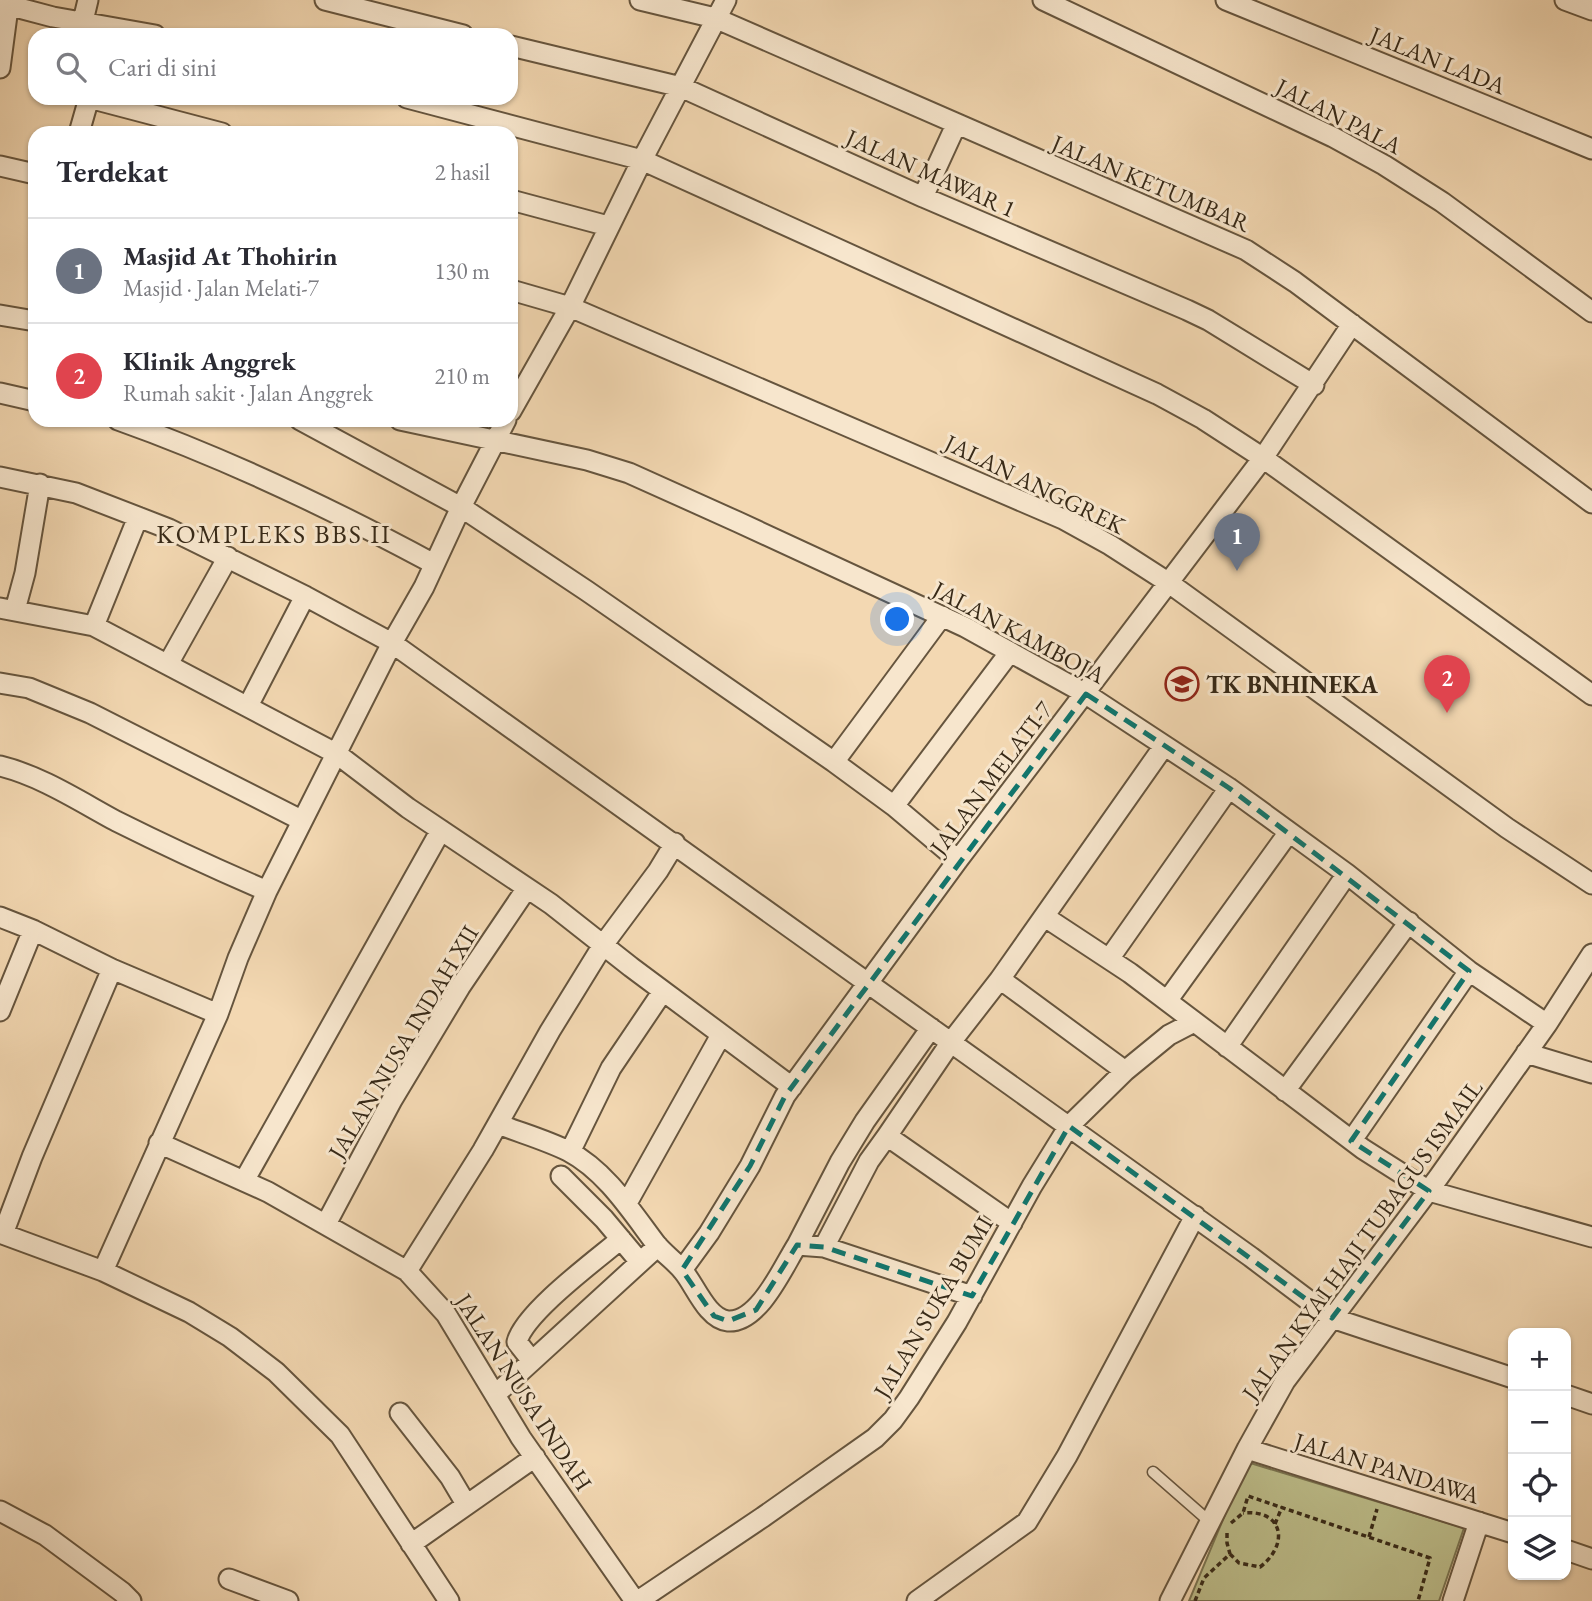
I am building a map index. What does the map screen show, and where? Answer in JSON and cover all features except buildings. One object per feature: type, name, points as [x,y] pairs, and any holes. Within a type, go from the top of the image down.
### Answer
[{"type":"street","points":[[0,68],[6,3],[92,27],[88,0]]},
{"type":"street","points":[[325,0],[435,28]]},
{"type":"street","name":"JALAN KETUMBAR","points":[[640,0],[715,18],[1247,250],[1352,324],[1592,503]]},
{"type":"street","points":[[518,399],[570,307],[608,226],[726,0]]},
{"type":"street","name":"JALAN PALA","points":[[1043,0],[1333,137],[1384,165],[1442,202],[1592,312]]},
{"type":"street","name":"JALAN LADA","points":[[1226,0],[1592,149]]},
{"type":"street","points":[[1565,0],[1592,10]]},
{"type":"street","name":"JALAN MAWAR 1","points":[[518,48],[681,87],[923,197],[1187,310],[1314,384]]},
{"type":"street","points":[[81,126],[87,105]]},
{"type":"street","points":[[116,105],[195,126]]},
{"type":"street","points":[[434,105],[513,126]]},
{"type":"street","points":[[923,197],[956,125]]},
{"type":"street","points":[[518,127],[642,160],[1122,377],[1203,419],[1264,458],[1592,695]]},
{"type":"street","points":[[0,166],[28,172]]},
{"type":"street","points":[[518,202],[608,226]]},
{"type":"street","name":"JALAN ANGGREK","points":[[518,292],[570,307],[1063,519],[1169,583],[1507,828],[1592,884]]},
{"type":"street","points":[[0,315],[28,320]]},
{"type":"street","name":"JALAN MELATI-7","points":[[682,1270],[709,1233],[750,1166],[785,1096],[958,860],[1264,458],[1352,324]]},
{"type":"street","points":[[0,393],[28,399]]},
{"type":"street","points":[[138,427],[187,444],[314,502],[434,564]]},
{"type":"street","points":[[313,427],[461,507],[587,591],[834,762],[894,806],[958,860]]},
{"type":"street","name":"JALAN KAMBOJA","points":[[433,427],[587,460],[629,474],[942,616],[1010,652],[1086,695],[1229,788],[1347,874],[1469,971],[1546,1024]]},
{"type":"street","points":[[103,1271],[218,1014],[238,958],[267,891],[501,427]]},
{"type":"street","points":[[0,477],[76,493],[138,517],[228,557],[392,643],[1195,1216],[1332,1318],[1508,1376]]},
{"type":"street","points":[[40,484],[25,573],[8,609],[94,626],[337,754],[408,808],[527,888],[792,1087]]},
{"type":"street","points":[[94,626],[138,517]]},
{"type":"street","points":[[168,664],[228,557]]},
{"type":"street","points":[[248,706],[305,596]]},
{"type":"street","points":[[834,762],[942,616]]},
{"type":"street","points":[[894,806],[1010,652]]},
{"type":"street","points":[[0,683],[29,688],[90,713],[301,820]]},
{"type":"street","points":[[824,1247],[869,1161],[951,1042],[1045,917],[1164,746]]},
{"type":"street","points":[[0,766],[13,769],[65,793],[207,866],[267,891]]},
{"type":"street","points":[[1109,959],[1229,788]]},
{"type":"street","points":[[244,1181],[441,830]]},
{"type":"street","points":[[1167,1001],[1289,832]]},
{"type":"street","points":[[407,1270],[498,1124],[550,1031],[603,945],[658,871],[675,843]]},
{"type":"street","points":[[1227,1047],[1347,874]]},
{"type":"street","name":"JALAN NUSA INDAH XII","points":[[326,1224],[399,1088],[460,987],[527,888]]},
{"type":"street","points":[[0,917],[218,1014]]},
{"type":"street","points":[[1045,917],[1167,1001],[1352,1140],[1429,1191],[1592,1237]]},
{"type":"street","points":[[1285,1091],[1409,922]]},
{"type":"street","points":[[0,1011],[33,930]]},
{"type":"street","name":"JALAN KYAI HAJI TUBAGUS ISMAIL","points":[[1170,1601],[1247,1449],[1285,1381],[1429,1191],[1592,954]]},
{"type":"street","points":[[112,969],[2,1233],[103,1271],[189,1312],[230,1337],[276,1373],[340,1436],[449,1601]]},
{"type":"street","points":[[1352,1140],[1469,971]]},
{"type":"street","points":[[1000,979],[1125,1070]]},
{"type":"street","points":[[570,1152],[611,1068],[663,991]]},
{"type":"street","name":"JALAN SUKA BUMI","points":[[636,1601],[763,1517],[875,1438],[893,1420],[972,1296],[1069,1126],[1125,1070],[1170,1035],[1194,1022]]},
{"type":"street","points":[[498,1124],[570,1152],[592,1169],[627,1203],[658,1246],[682,1270],[714,1316],[728,1321],[742,1318],[756,1310],[797,1245],[840,1162],[865,1121],[931,1028]]},
{"type":"street","points":[[627,1203],[721,1035]]},
{"type":"street","points":[[1526,1053],[1592,1073]]},
{"type":"street","points":[[887,1136],[1012,1223]]},
{"type":"street","name":"JALAN NUSA INDAH","points":[[159,1143],[244,1181],[407,1270],[446,1314],[535,1457],[636,1601]]},
{"type":"street","points":[[561,1176],[640,1262]]},
{"type":"street","points":[[917,1601],[1027,1522],[1067,1457],[1195,1216]]},
{"type":"street","points":[[532,1361],[517,1342],[519,1333],[552,1297],[621,1239]]},
{"type":"street","points":[[797,1245],[824,1247],[972,1296]]},
{"type":"street","points":[[496,1394],[658,1246]]},
{"type":"street","points":[[1571,1397],[1592,1404]]},
{"type":"street","points":[[400,1413],[467,1504]]},
{"type":"street","name":"JALAN PANDAWA","points":[[1247,1449],[1508,1531]]},
{"type":"street","points":[[411,1544],[535,1457]]},
{"type":"street","points":[[0,1511],[45,1535],[131,1601]]},
{"type":"street","points":[[1453,1601],[1479,1522]]},
{"type":"street","points":[[1571,1552],[1592,1559]]},
{"type":"street","points":[[229,1579],[288,1601]]},
{"type":"lane","points":[[1153,1472],[1210,1522]]},
{"type":"path","points":[[1369,1537],[1382,1492]]},
{"type":"path","points":[[1243,1513],[1256,1511],[1275,1524],[1279,1534],[1278,1548],[1260,1567],[1239,1563],[1230,1554],[1227,1529],[1243,1513],[1248,1496],[1430,1559],[1418,1601]]},
{"type":"path","points":[[1275,1524],[1282,1507]]},
{"type":"path","points":[[1195,1601],[1204,1578],[1230,1554]]},
{"type":"highlighted area","points":[[1086,694],[1229,788],[1469,971],[1351,1141],[1429,1191],[1332,1318],[1069,1126],[972,1296],[824,1247],[797,1245],[756,1310],[728,1321],[714,1316],[682,1270],[750,1166],[785,1096]]},
{"type":"green space","points":[[1247,1462],[1464,1528],[1439,1601],[1189,1601]]},
{"type":"place","name":"Masjid At Thohirin","points":[[1237,571]]},
{"type":"place","name":"TK BNHINEKA","points":[[1182,684]]},
{"type":"place","name":"Klinik Anggrek","points":[[1447,713]]},
{"type":"district","name":"KOMPLEKS BBS II","points":[[274,534]]}]
